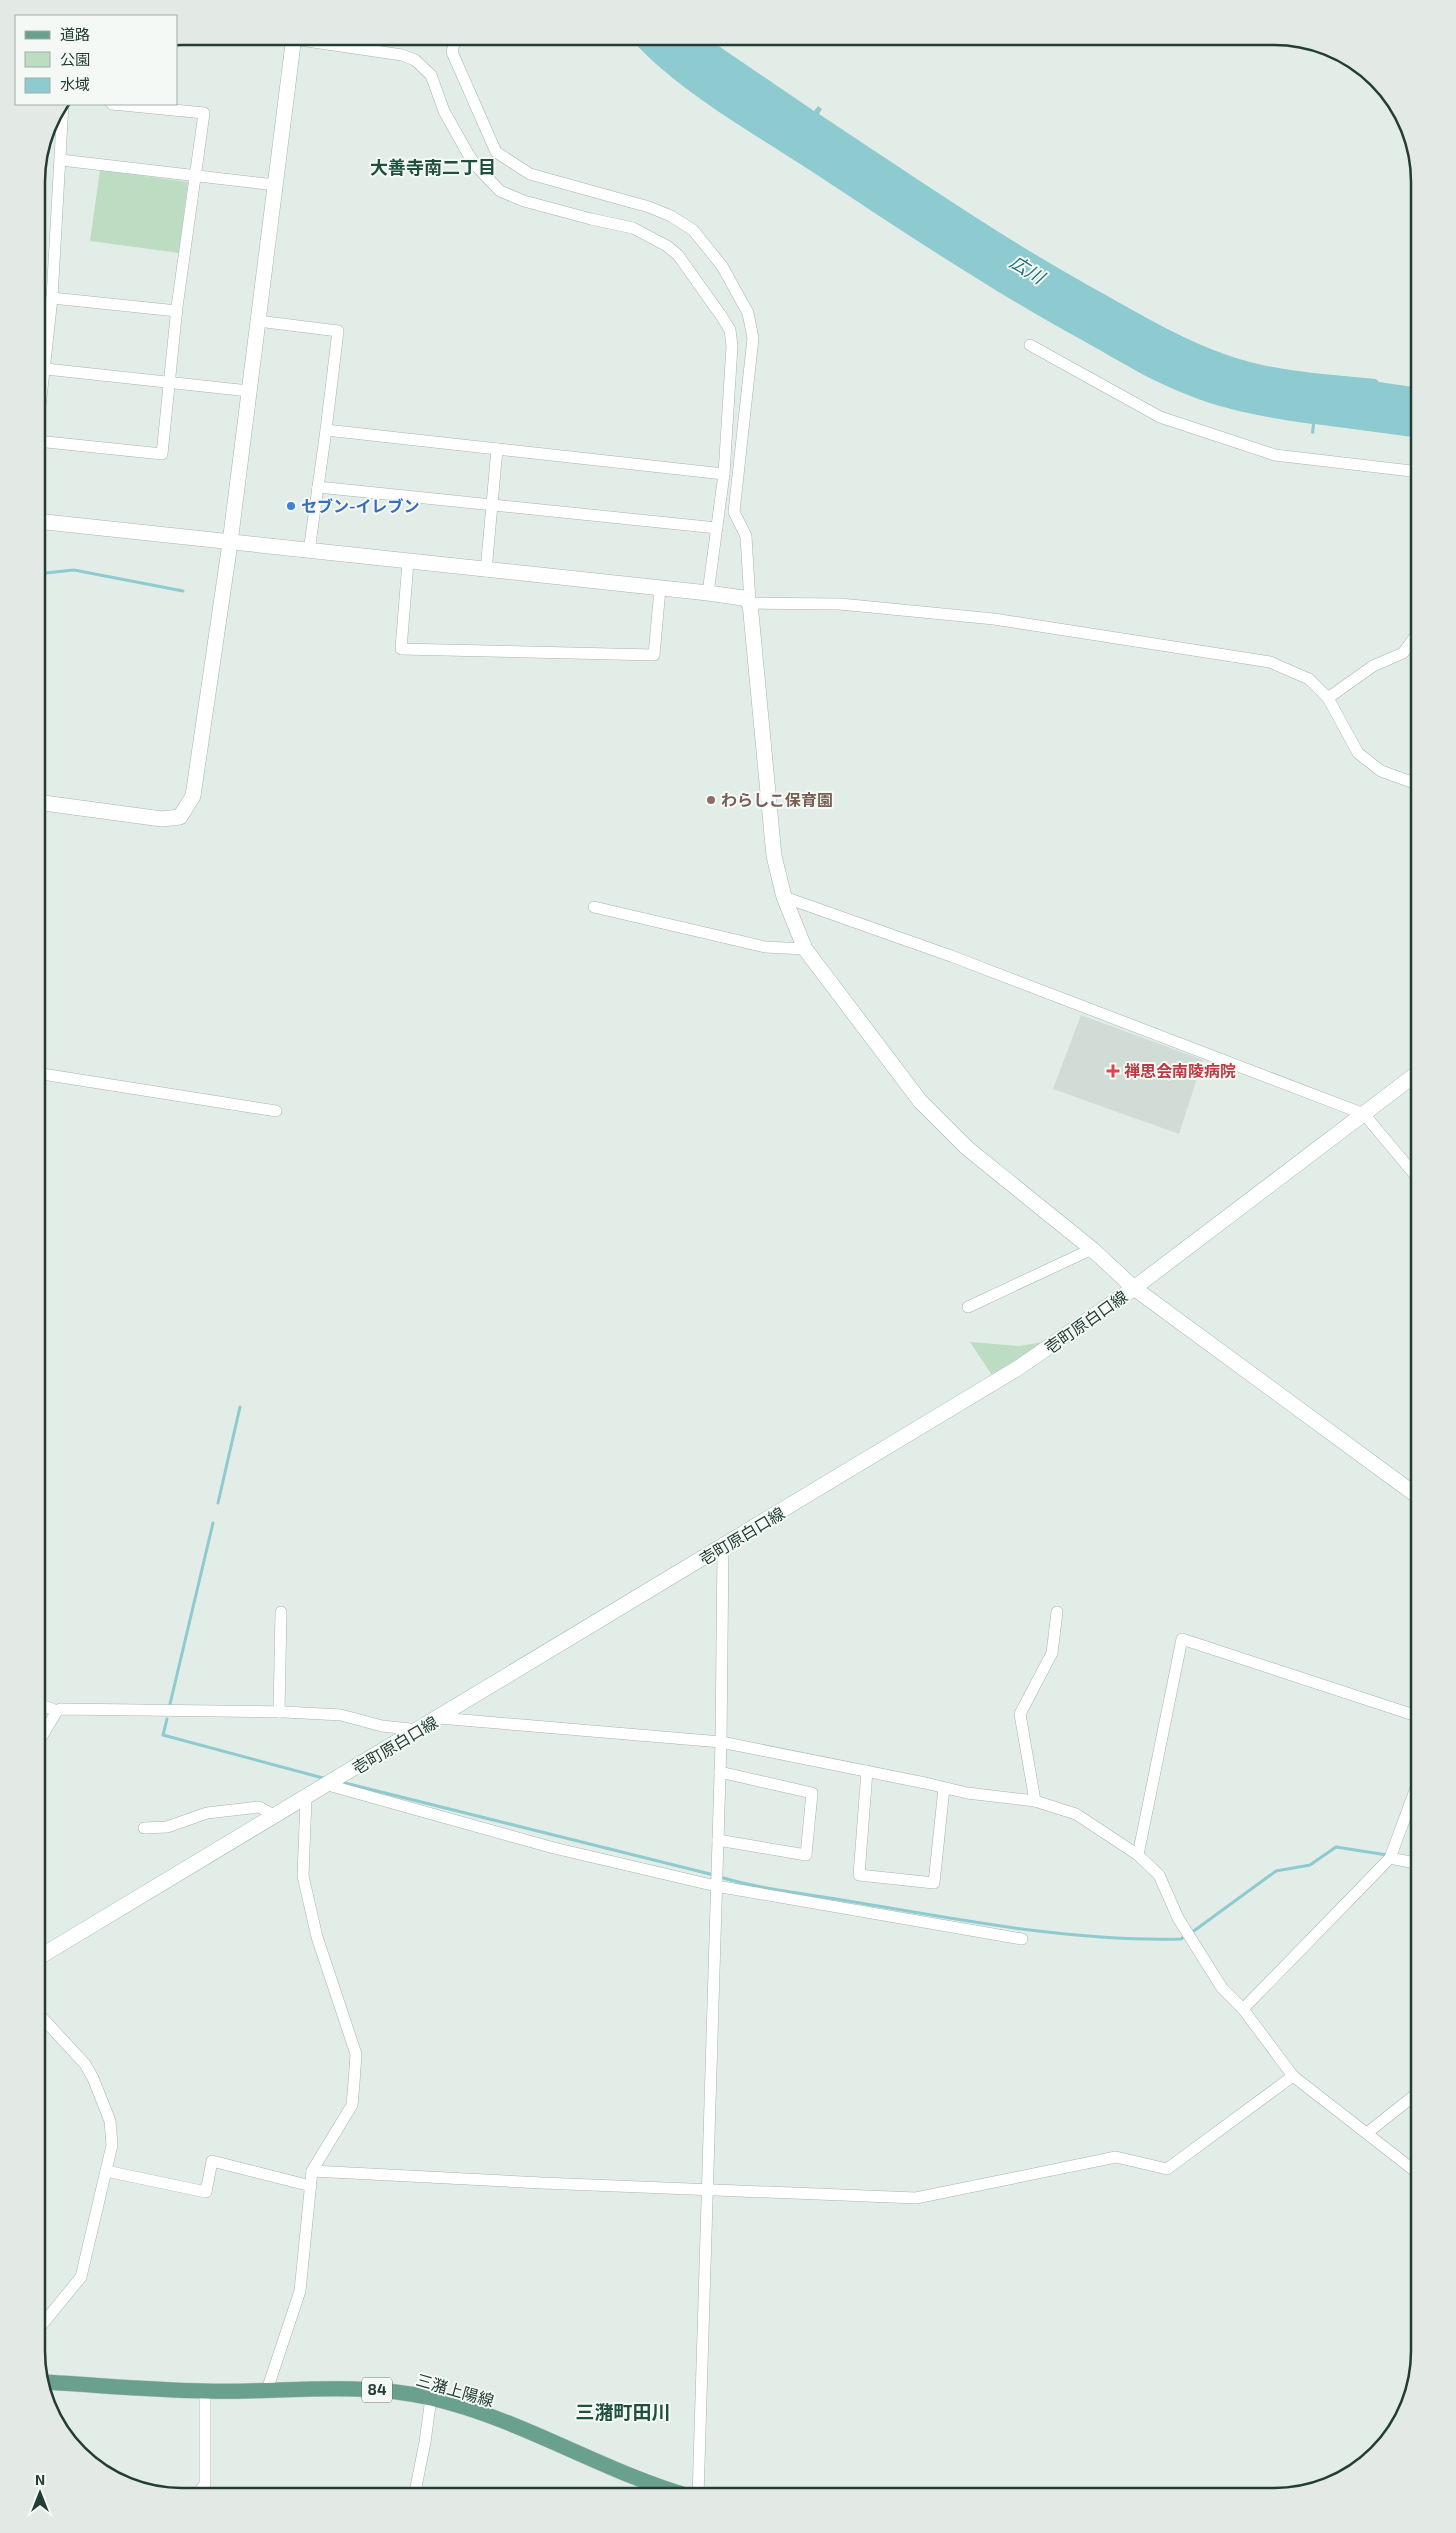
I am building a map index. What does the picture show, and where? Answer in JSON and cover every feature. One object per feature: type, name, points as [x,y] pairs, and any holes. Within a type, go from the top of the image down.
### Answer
[{"type":"main road","name":"三潴上陽線","points":[[49,2382],[205,2391],[345,2388],[388,2391],[431,2398],[475,2411],[660,2488]]},
{"type":"street","points":[[45,803],[162,820],[180,817],[193,796],[230,543],[292,45]]},
{"type":"street","points":[[338,45],[402,55],[415,60],[431,75],[444,111],[478,168],[500,191],[524,201],[591,220],[633,228],[654,238],[678,255],[730,330],[732,374],[724,474],[708,594]]},
{"type":"street","points":[[454,45],[452,52],[496,152],[530,174],[648,207],[671,216],[693,230],[722,266],[748,313],[753,338],[734,512],[746,536],[750,603],[774,856],[784,897],[805,949],[920,1101],[967,1148],[1092,1249],[1134,1288],[1411,1491]]},
{"type":"street","points":[[45,442],[162,454],[177,311],[204,113],[122,105]]},
{"type":"street","points":[[45,376],[52,298],[63,114]]},
{"type":"street","points":[[61,160],[275,185]]},
{"type":"street","points":[[52,298],[177,311]]},
{"type":"street","points":[[258,321],[338,331],[309,551]]},
{"type":"street","points":[[1030,345],[1160,417],[1266,452],[1411,471]]},
{"type":"street","points":[[46,369],[250,391]]},
{"type":"street","points":[[326,430],[724,474]]},
{"type":"street","points":[[486,571],[490,504],[497,449]]},
{"type":"street","points":[[318,487],[717,528]]},
{"type":"street","points":[[45,522],[743,598],[750,603],[840,604],[994,619],[1270,662],[1309,679],[1328,698],[1358,754],[1381,772],[1411,782]]},
{"type":"street","points":[[408,562],[401,649],[654,655],[660,589]]},
{"type":"street","points":[[1328,698],[1373,666],[1403,653],[1411,642]]},
{"type":"street","points":[[784,897],[951,956],[1364,1114],[1411,1170]]},
{"type":"street","points":[[594,907],[765,947],[805,949]]},
{"type":"street","points":[[45,1074],[276,1111]]},
{"type":"street","name":"壱町原白口線","points":[[45,1951],[328,1785],[1018,1368],[1134,1288],[1411,1078]]},
{"type":"street","points":[[968,1307],[1092,1249]]},
{"type":"street","points":[[698,2488],[721,1742],[723,1547]]},
{"type":"street","points":[[280,1712],[281,1612]]},
{"type":"street","points":[[1035,1801],[1020,1714],[1052,1654],[1057,1612]]},
{"type":"street","points":[[1138,1855],[1182,1639],[1411,1714]]},
{"type":"street","points":[[45,1706],[57,1711],[280,1712],[341,1715],[382,1726],[419,1730]]},
{"type":"street","points":[[45,1731],[57,1711]]},
{"type":"street","points":[[439,1718],[721,1742],[967,1793],[1035,1801],[1076,1814],[1138,1855],[1159,1875],[1178,1918],[1222,1988],[1243,2009],[1293,2076],[1411,2168]]},
{"type":"street","points":[[868,1771],[860,1875],[934,1882],[944,1788]]},
{"type":"street","points":[[718,1840],[806,1855],[812,1793],[720,1772]]},
{"type":"street","points":[[328,1785],[554,1848],[716,1886],[1022,1939]]},
{"type":"street","points":[[267,2390],[300,2291],[312,2171],[352,2105],[356,2054],[317,1937],[304,1876],[306,1798]]},
{"type":"street","points":[[1243,2009],[1390,1858],[1411,1801]]},
{"type":"street","points":[[144,1828],[166,1827],[207,1813],[259,1807],[276,1816]]},
{"type":"street","points":[[1390,1858],[1411,1862]]},
{"type":"street","points":[[45,2021],[85,2064],[99,2091],[110,2121],[112,2145],[81,2277],[45,2321]]},
{"type":"street","points":[[312,2171],[542,2183],[916,2198],[992,2180],[1116,2157],[1167,2170],[1293,2076]]},
{"type":"street","points":[[1367,2133],[1411,2098]]},
{"type":"street","points":[[106,2171],[206,2192],[212,2161],[311,2186]]},
{"type":"street","points":[[202,2488],[205,2484],[205,2391]]},
{"type":"street","points":[[416,2488],[431,2398]]},
{"type":"shaded area","points":[[1081,1015],[1203,1060],[1179,1134],[1053,1089]]},
{"type":"green space","points":[[100,170],[188,182],[179,253],[90,241]]},
{"type":"green space","points":[[970,1342],[1019,1346],[1043,1342],[992,1375]]},
{"type":"water","name":"広川","points":[[637,45],[717,45],[814,111],[818,106],[822,109],[819,114],[995,230],[1135,311],[1213,350],[1265,366],[1302,372],[1376,379],[1379,382],[1411,387],[1411,437],[1315,424],[1314,434],[1311,433],[1312,424],[1233,410],[1203,401],[1150,378],[1053,324],[914,238],[715,109],[669,75]]},
{"type":"waterway","points":[[45,573],[74,570],[183,591]]},
{"type":"waterway","points":[[218,1503],[240,1407]]},
{"type":"waterway","points":[[170,1704],[213,1523]]},
{"type":"waterway","points":[[167,1719],[163,1735],[323,1778]]},
{"type":"waterway","points":[[341,1782],[714,1875]]},
{"type":"waterway","points":[[1191,1933],[1276,1871],[1310,1865],[1336,1847],[1387,1855]]},
{"type":"waterway","points":[[720,1877],[770,1889],[1017,1928],[1099,1937],[1140,1939],[1181,1939],[1185,1936]]},
{"type":"place","name":"セブン-イレブン","points":[[291,506]]},
{"type":"place","name":"わらしこ保育園","points":[[711,800]]},
{"type":"place","name":"禅思会南陵病院","points":[[1113,1071]]},
{"type":"district","name":"大善寺南二丁目","points":[[433,168]]},
{"type":"district","name":"三潴町田川","points":[[623,2412]]}]
